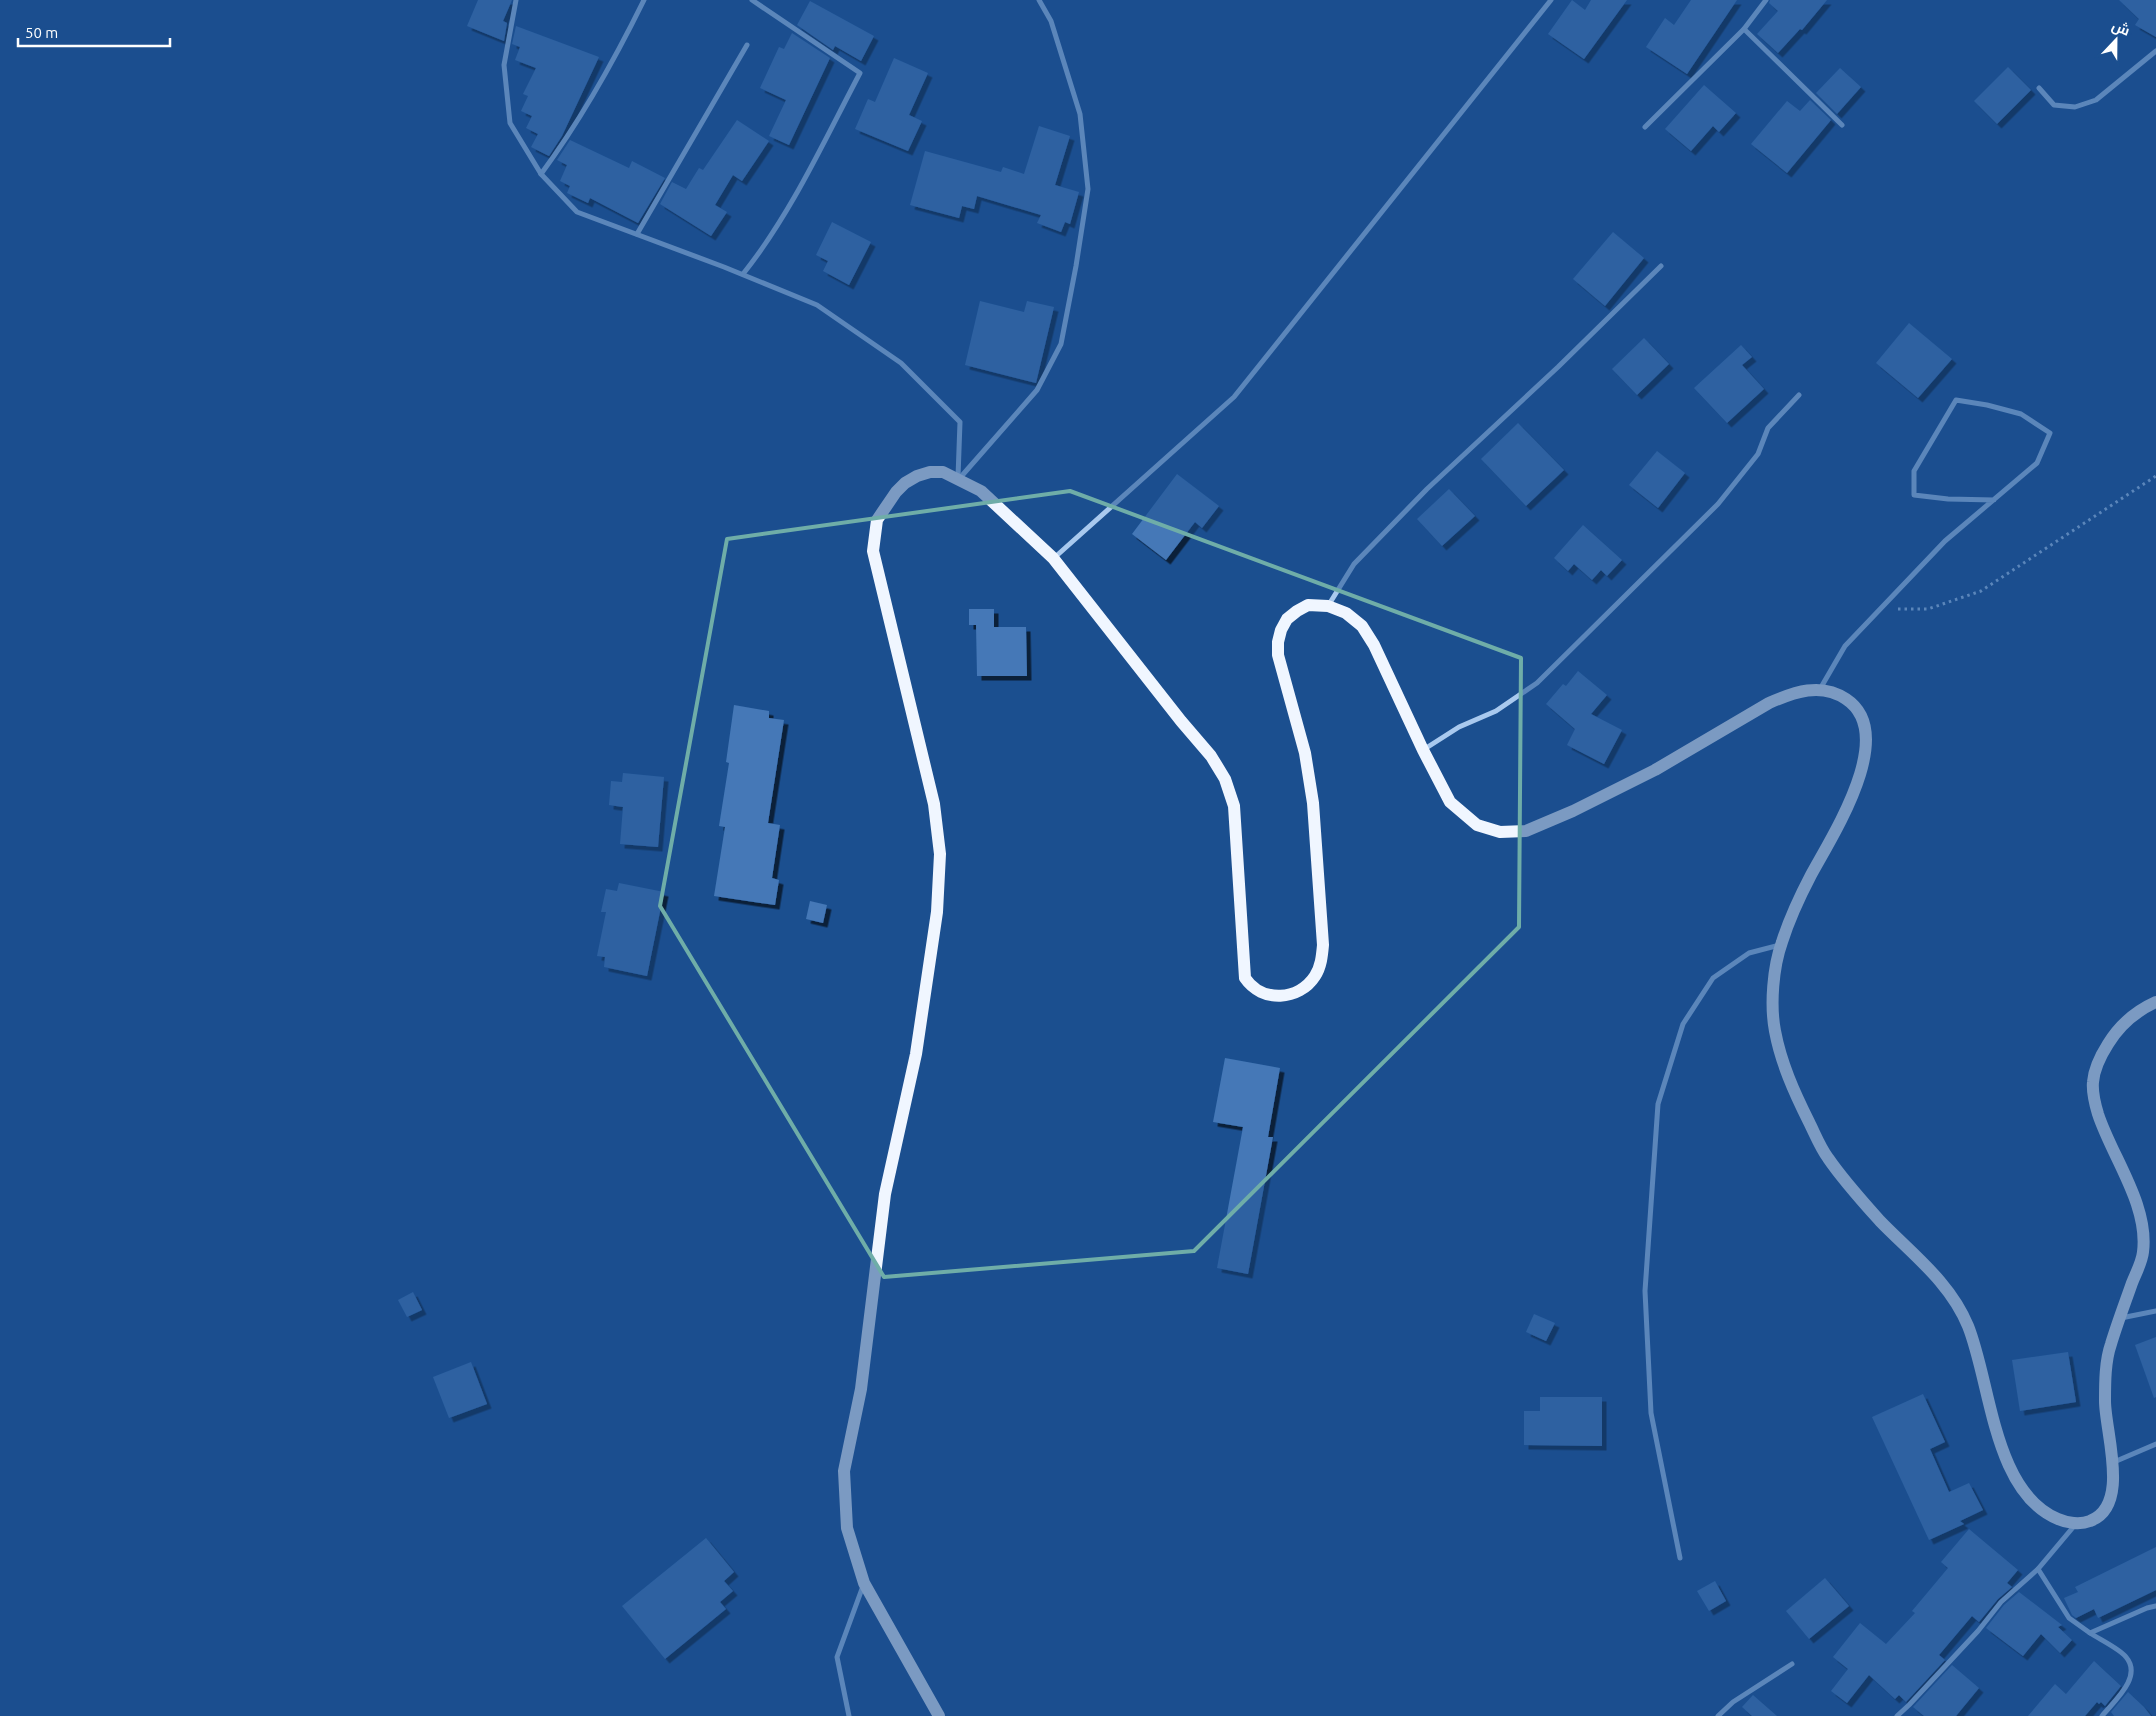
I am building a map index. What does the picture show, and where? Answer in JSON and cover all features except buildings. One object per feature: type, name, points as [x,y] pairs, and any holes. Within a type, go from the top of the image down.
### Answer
[{"type":"main road","points":[[939,1716],[864,1583],[847,1528],[844,1471],[861,1389],[885,1194],[916,1054],[937,912],[940,854],[934,804],[873,551],[877,520],[896,492],[905,483],[917,476],[930,472],[943,472],[981,491],[1053,558],[1181,721],[1211,756],[1225,779],[1234,806],[1246,978],[1250,985],[1264,995],[1285,996],[1306,987],[1316,975],[1322,961],[1323,946],[1313,803],[1305,753],[1278,655],[1280,630],[1287,619],[1308,605],[1328,606],[1346,614],[1362,626],[1394,684],[1423,750],[1450,802],[1476,826],[1500,832],[1526,831],[1573,811],[1655,770],[1769,703],[1788,694],[1806,689],[1820,690],[1835,693],[1850,700],[1862,718],[1866,747],[1859,778],[1843,818],[1809,880],[1780,945],[1773,989],[1774,1026],[1782,1062],[1826,1155],[1881,1222],[1941,1282],[1957,1305],[1968,1327],[1992,1416],[2004,1452],[2021,1487],[2042,1512],[2064,1522],[2077,1523],[2094,1520],[2106,1508],[2114,1485],[2113,1462],[2105,1403],[2110,1347],[2143,1253],[2141,1222],[2130,1187],[2102,1127],[2095,1102],[2093,1082],[2100,1056],[2114,1034],[2132,1016],[2156,1002]]},
{"type":"street","points":[[516,0],[504,65],[510,123],[540,174],[577,212],[743,274],[817,305],[901,363],[960,422],[958,480]]},
{"type":"street","points":[[540,174],[569,136],[624,41],[644,0]]},
{"type":"street","points":[[743,274],[756,257],[795,195],[860,73],[752,0]]},
{"type":"street","points":[[958,480],[1037,390],[1061,344],[1076,266],[1088,189],[1080,114],[1051,21],[1040,0]]},
{"type":"street","points":[[1053,558],[1234,397],[1551,0]]},
{"type":"street","points":[[1645,127],[1744,29],[1765,0]]},
{"type":"street","points":[[1744,29],[1842,125]]},
{"type":"street","points":[[637,234],[747,44]]},
{"type":"street","points":[[2039,88],[2054,105],[2076,106],[2096,100],[2156,51]]},
{"type":"street","points":[[1328,606],[1354,564],[1427,489],[1558,367],[1661,266]]},
{"type":"street","points":[[1423,750],[1459,727],[1496,711],[1537,683],[1718,504],[1758,454],[1768,428],[1799,395]]},
{"type":"street","points":[[1820,690],[1845,646],[1944,541],[1994,500],[2038,463],[2050,433],[2021,414],[1987,405],[1956,400],[1914,471],[1914,495],[1948,499],[1994,500]]},
{"type":"street","points":[[1680,1558],[1651,1413],[1646,1301],[1658,1104],[1683,1024],[1713,978],[1749,953],[1780,945]]},
{"type":"street","points":[[2121,1318],[2156,1311]]},
{"type":"street","points":[[2113,1462],[2156,1444]]},
{"type":"street","points":[[1897,1716],[1910,1705],[1978,1631],[2001,1602],[2038,1569],[2077,1523]]},
{"type":"street","points":[[2038,1569],[2069,1618],[2090,1634],[2126,1656],[2132,1669],[2129,1682],[2102,1716]]},
{"type":"street","points":[[849,1716],[837,1657],[864,1583]]},
{"type":"street","points":[[2090,1634],[2147,1608],[2156,1606]]},
{"type":"street","points":[[1718,1716],[1733,1702],[1792,1664]]},
{"type":"path","points":[[1879,610],[1928,608],[1981,591],[2144,482],[2156,476]]},
{"type":"highlighted area","points":[[1070,491],[1521,658],[1519,927],[1194,1251],[884,1277],[660,906],[727,539]]}]
